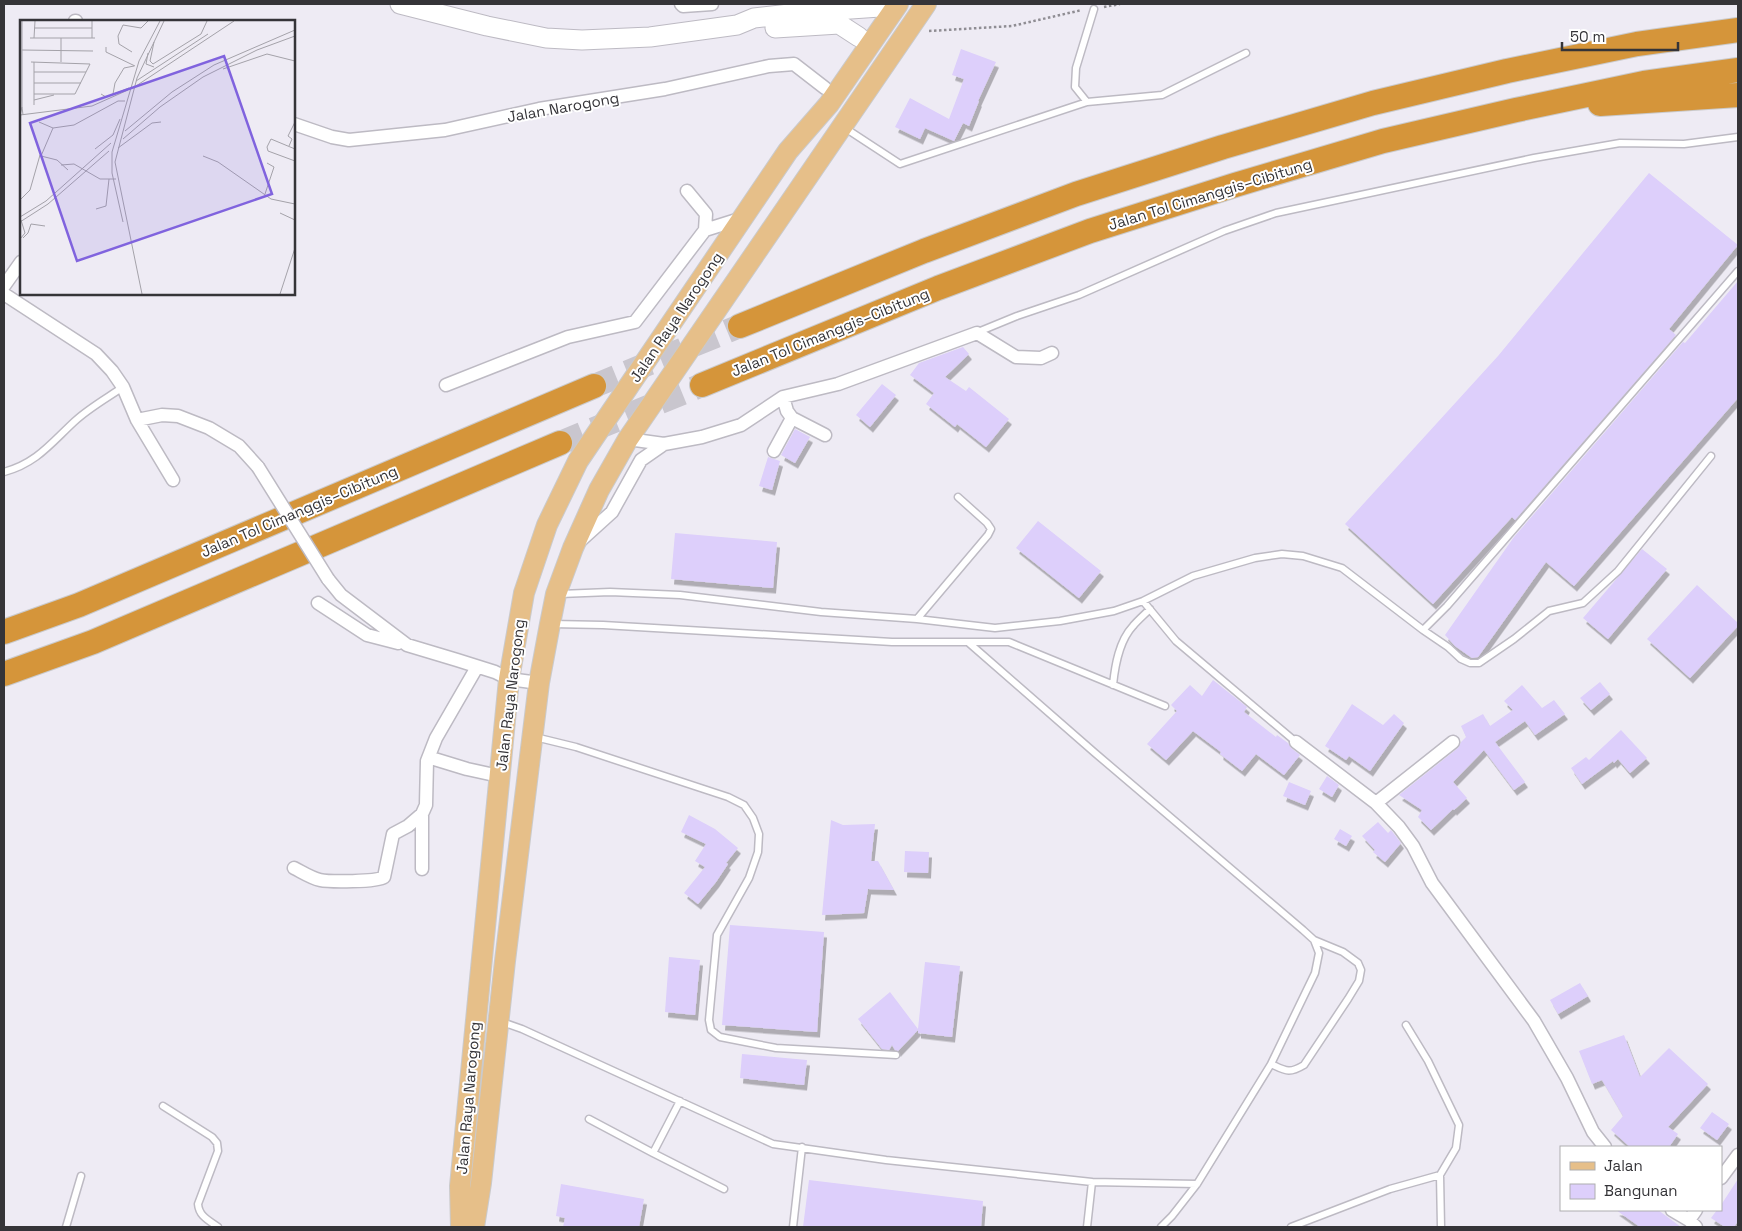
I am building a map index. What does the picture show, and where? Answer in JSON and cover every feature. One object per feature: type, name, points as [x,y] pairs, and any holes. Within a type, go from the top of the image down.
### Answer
[{"type":"highway","points":[[740,326],[924,251],[1076,194],[1223,147],[1373,103],[1507,72],[1637,44],[1738,30]]},
{"type":"highway","name":"Jalan Tol Cimanggis–Cibitung","points":[[702,384],[938,288],[1090,231],[1234,185],[1383,141],[1516,110],[1644,83],[1738,70]]},
{"type":"highway","points":[[1516,110],[1738,96]]},
{"type":"highway","name":"Jalan Tol Cimanggis–Cibitung","points":[[4,632],[79,605],[594,386]]},
{"type":"highway","points":[[4,674],[93,642],[560,442]]},
{"type":"main road","name":"Jalan Raya Narogong","points":[[474,1227],[481,1183],[498,1021],[539,682],[556,594],[573,548],[599,490],[628,439],[926,4]]},
{"type":"main road","name":"Jalan Raya Narogong","points":[[461,1227],[460,1186],[509,679],[524,593],[547,525],[578,461],[788,151],[828,104],[887,5]]},
{"type":"main road","points":[[788,151],[824,88],[859,38],[887,5]]},
{"type":"street","points":[[400,4],[487,26],[546,38],[582,40],[650,37],[737,25],[754,18],[887,5]]},
{"type":"street","points":[[681,4],[683,6],[712,4]]},
{"type":"street","points":[[737,25],[756,30],[838,24],[859,38]]},
{"type":"street","name":"Jalan Narogong","points":[[295,124],[332,137],[349,140],[445,130],[538,109],[665,90],[769,66],[794,64],[824,88]]},
{"type":"street","points":[[446,386],[568,337],[634,322],[705,230],[706,214],[687,191]]},
{"type":"street","points":[[705,230],[744,218]]},
{"type":"street","points":[[4,286],[20,263]]},
{"type":"street","points":[[4,294],[96,354],[112,370],[138,420],[173,480]]},
{"type":"street","points":[[628,439],[664,444],[702,437],[741,425],[783,397],[838,384],[976,333],[1016,357],[1041,358],[1052,353]]},
{"type":"street","points":[[783,397],[786,411],[792,418],[825,435]]},
{"type":"street","points":[[138,420],[162,415],[178,416],[209,428],[239,446],[258,467],[328,579],[341,595],[406,645]]},
{"type":"street","points":[[774,451],[792,418]]},
{"type":"street","points":[[573,548],[612,512],[641,460],[664,444]]},
{"type":"street","points":[[318,603],[367,635],[476,666],[509,679],[539,682]]},
{"type":"street","points":[[422,869],[422,814],[426,805],[427,761],[436,738],[476,666]]},
{"type":"street","points":[[1296,742],[1376,803],[1399,827],[1413,846],[1432,883],[1534,1021],[1567,1078],[1593,1132],[1604,1146]]},
{"type":"street","points":[[1376,803],[1452,742]]},
{"type":"street","points":[[429,759],[499,776]]},
{"type":"street","points":[[294,868],[320,880],[380,880],[384,877],[393,834],[408,826],[422,814]]},
{"type":"street","points":[[1722,1177],[1738,1155]]},
{"type":"street","points":[[1674,1211],[1694,1219]]},
{"type":"lane","points":[[1086,102],[1075,88],[1076,68],[1094,9]]},
{"type":"lane","points":[[842,126],[900,164],[1086,102],[1162,95],[1246,53]]},
{"type":"lane","points":[[976,333],[1017,316],[1079,295],[1224,231],[1276,213],[1534,158],[1620,143],[1684,144],[1738,137]]},
{"type":"lane","points":[[1423,630],[1454,599],[1738,271]]},
{"type":"lane","points":[[4,472],[19,468],[50,447],[76,420],[122,387]]},
{"type":"lane","points":[[556,594],[610,592],[680,595],[821,612],[917,619],[994,628],[1060,621],[1114,611],[1143,601],[1193,576],[1255,558],[1282,554],[1303,556],[1342,568],[1448,647],[1461,659],[1470,663],[1479,663],[1550,611],[1583,603],[1618,571],[1711,456]]},
{"type":"lane","points":[[917,619],[991,529],[987,523],[958,497]]},
{"type":"lane","points":[[1143,601],[1176,641],[1296,742]]},
{"type":"lane","points":[[1113,685],[1115,668],[1122,643],[1131,627],[1150,609]]},
{"type":"lane","points":[[550,624],[603,625],[892,642],[1010,642],[1165,706]]},
{"type":"lane","points":[[969,643],[1314,940],[1343,952],[1358,963],[1361,970],[1359,981],[1304,1065],[1295,1071],[1288,1072],[1271,1064]]},
{"type":"lane","points":[[532,736],[576,747],[728,797],[744,805],[754,818],[759,834],[758,852],[749,878],[717,935],[709,1020],[711,1030],[720,1037],[776,1048],[896,1055]]},
{"type":"lane","points":[[1162,1227],[1197,1184],[1271,1064],[1315,973],[1318,953],[1314,940]]},
{"type":"lane","points":[[498,1021],[522,1029],[773,1144],[886,1160],[1092,1182],[1197,1184]]},
{"type":"lane","points":[[1406,1026],[1428,1061],[1459,1125],[1456,1148],[1440,1176],[1441,1227]]},
{"type":"lane","points":[[653,1153],[680,1101]]},
{"type":"lane","points":[[163,1106],[212,1137],[217,1143],[218,1151],[198,1204],[202,1216],[218,1227]]},
{"type":"lane","points":[[589,1119],[724,1189]]},
{"type":"lane","points":[[793,1227],[802,1147]]},
{"type":"lane","points":[[66,1227],[81,1176]]},
{"type":"lane","points":[[1292,1227],[1390,1189],[1440,1176]]},
{"type":"lane","points":[[1087,1227],[1092,1182]]},
{"type":"path","points":[[906,32],[1012,26],[1120,4]]},
{"type":"building","points":[[961,49],[996,62],[969,126],[963,123],[954,141],[925,128],[920,139],[895,127],[910,98],[949,119],[964,79],[952,75]]},
{"type":"building","points":[[1649,173],[1738,245],[1669,329],[1676,335],[1515,520],[1512,517],[1433,604],[1345,524],[1498,356]]},
{"type":"building","points":[[1738,281],[1738,398],[1574,586],[1546,562],[1478,657],[1472,658],[1455,646],[1445,635],[1514,537]]},
{"type":"building","points":[[963,347],[969,354],[945,377],[966,391],[969,387],[1009,419],[986,447],[957,424],[955,427],[926,404],[934,393],[910,375],[919,363]]},
{"type":"building","points":[[882,384],[896,395],[870,427],[856,415]]},
{"type":"building","points":[[795,429],[810,437],[795,463],[781,455]]},
{"type":"building","points":[[768,457],[780,461],[772,490],[759,486]]},
{"type":"building","points":[[1038,521],[1101,571],[1079,598],[1016,548]]},
{"type":"building","points":[[675,533],[777,542],[773,588],[671,579]]},
{"type":"building","points":[[1642,549],[1667,569],[1608,639],[1583,618]]},
{"type":"building","points":[[1697,585],[1738,623],[1738,626],[1690,678],[1647,639]]},
{"type":"building","points":[[1213,680],[1247,707],[1244,712],[1276,737],[1277,735],[1288,743],[1300,755],[1284,775],[1256,754],[1242,771],[1193,731],[1166,760],[1147,744],[1177,711],[1171,705],[1190,685],[1202,696]]},
{"type":"building","points":[[1600,682],[1610,694],[1591,710],[1580,698]]},
{"type":"building","points":[[1522,685],[1542,708],[1554,700],[1565,714],[1535,735],[1525,721],[1495,742],[1525,782],[1514,790],[1484,750],[1453,782],[1467,798],[1431,830],[1418,817],[1422,810],[1399,795],[1458,748],[1466,737],[1461,726],[1483,714],[1490,726],[1513,710],[1504,701]]},
{"type":"building","points":[[1352,704],[1383,725],[1394,714],[1404,723],[1370,771],[1349,756],[1346,760],[1325,746]]},
{"type":"building","points":[[1621,730],[1647,758],[1630,773],[1618,759],[1614,763],[1613,761],[1582,784],[1571,768],[1586,757],[1589,760]]},
{"type":"building","points":[[1327,776],[1339,785],[1332,797],[1319,789]]},
{"type":"building","points":[[1289,782],[1311,791],[1305,805],[1283,796]]},
{"type":"building","points":[[689,815],[715,829],[738,848],[726,863],[728,864],[716,882],[698,904],[684,893],[705,867],[695,861],[706,844],[681,832]]},
{"type":"building","points":[[831,820],[843,825],[875,824],[871,861],[878,861],[894,890],[868,889],[864,913],[822,915]]},
{"type":"building","points":[[1378,822],[1388,833],[1391,830],[1401,843],[1385,862],[1373,852],[1375,850],[1362,836]]},
{"type":"building","points":[[1340,829],[1352,836],[1346,846],[1334,839]]},
{"type":"building","points":[[905,851],[929,852],[928,873],[904,872]]},
{"type":"building","points":[[730,925],[824,932],[817,1032],[722,1025]]},
{"type":"building","points":[[669,957],[700,960],[695,1015],[665,1012]]},
{"type":"building","points":[[925,962],[960,966],[952,1037],[918,1033],[918,1030],[898,1051],[892,1045],[889,1050],[882,1049],[858,1019],[890,992],[918,1029]]},
{"type":"building","points":[[1580,983],[1588,996],[1558,1014],[1550,1000]]},
{"type":"building","points":[[1624,1035],[1640,1077],[1669,1048],[1708,1084],[1668,1127],[1678,1134],[1670,1146],[1629,1146],[1611,1130],[1623,1116],[1602,1080],[1592,1084],[1579,1051]]},
{"type":"building","points":[[742,1054],[807,1060],[804,1085],[740,1078]]},
{"type":"building","points":[[1712,1112],[1729,1124],[1717,1140],[1700,1128]]},
{"type":"building","points":[[1738,1179],[1738,1221],[1734,1227],[1725,1227],[1711,1218],[1716,1211],[1722,1211],[1722,1203]]},
{"type":"building","points":[[809,1180],[983,1201],[981,1227],[803,1227]]},
{"type":"building","points":[[561,1184],[644,1199],[639,1227],[563,1227],[565,1218],[556,1216]]},
{"type":"building","points":[[1617,1211],[1659,1211],[1681,1227],[1640,1227]]},
{"type":"tunnel","points":[[594,386],[740,326]]},
{"type":"tunnel","points":[[560,443],[702,385]]}]
